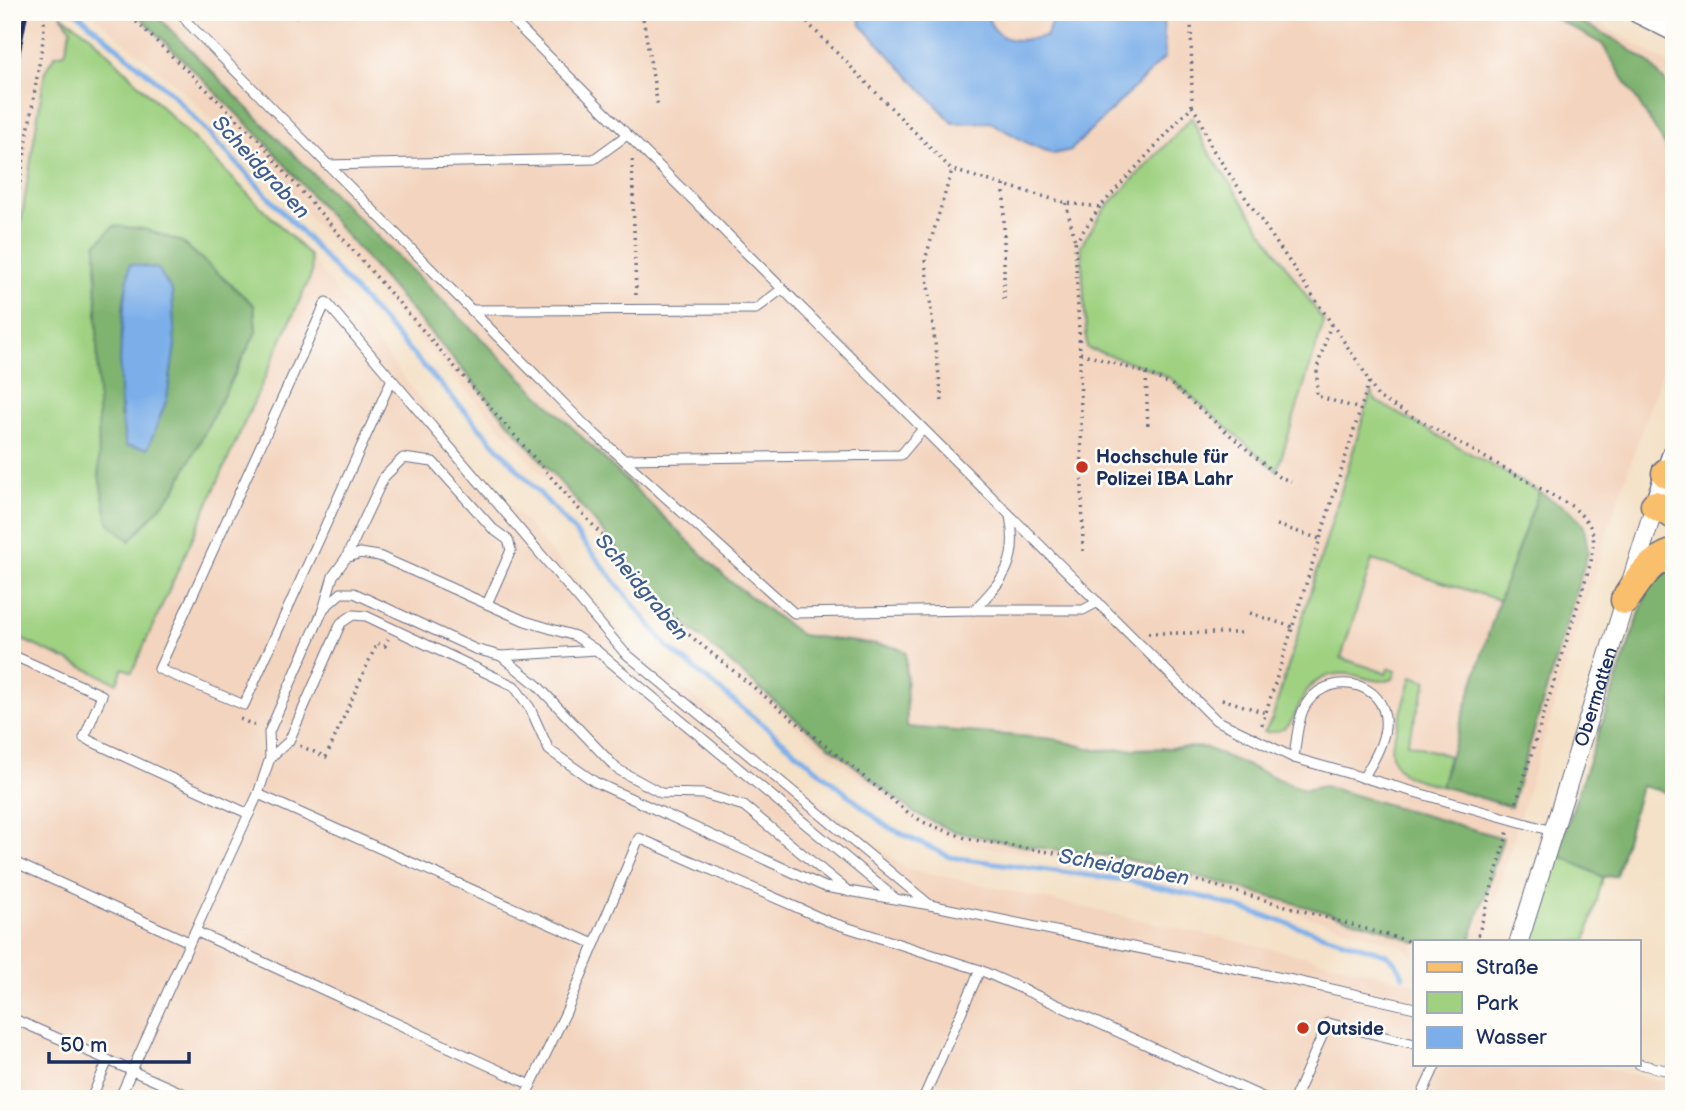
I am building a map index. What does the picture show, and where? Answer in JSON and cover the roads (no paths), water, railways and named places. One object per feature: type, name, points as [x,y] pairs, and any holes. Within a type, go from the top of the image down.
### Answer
[{"type":"main road","points":[[1625,600],[1643,572],[1664,556],[1674,553]]},
{"type":"street","points":[[1638,12],[1674,30]]},
{"type":"street","name":"Obermatten","points":[[1518,940],[1625,600],[1664,510],[1671,468]]},
{"type":"lane","points":[[181,13],[298,12]]},
{"type":"lane","points":[[504,12],[1216,720],[1294,758],[1552,831]]},
{"type":"lane","points":[[181,13],[327,165],[584,424],[794,613],[1083,610],[1098,602]]},
{"type":"lane","points":[[327,165],[594,159],[627,135]]},
{"type":"lane","points":[[471,310],[756,309],[782,289]]},
{"type":"lane","points":[[391,381],[243,705],[159,669],[326,302],[624,652],[930,905]]},
{"type":"lane","points":[[624,459],[901,455],[923,429]]},
{"type":"lane","points":[[119,1099],[258,794],[270,758],[269,732],[323,610],[333,576],[346,558],[384,477],[403,458],[433,462],[493,529],[508,540],[511,550],[487,604]]},
{"type":"lane","points":[[974,610],[1001,582],[1010,562],[1014,537],[1010,515]]},
{"type":"lane","points":[[346,558],[360,553],[379,556],[525,621],[575,636],[596,650],[897,900]]},
{"type":"lane","points":[[323,610],[341,593],[354,593],[475,649],[501,656],[596,650]]},
{"type":"lane","points":[[270,758],[289,741],[341,623],[353,615],[366,616],[514,686],[530,708],[550,750],[595,782],[825,887],[930,905],[1292,979],[1413,1009]]},
{"type":"lane","points":[[12,655],[102,695],[84,737],[249,814]]},
{"type":"lane","points":[[501,656],[537,685],[617,769],[661,793],[704,794],[744,806],[850,893]]},
{"type":"lane","points":[[1294,758],[1303,710],[1317,692],[1328,685],[1339,684],[1367,688],[1380,701],[1385,730],[1363,778]]},
{"type":"lane","points":[[258,794],[594,944]]},
{"type":"lane","points":[[524,1099],[550,1047],[639,838],[830,922],[980,970],[1267,1099]]},
{"type":"lane","points":[[12,861],[190,942]]},
{"type":"lane","points":[[195,931],[531,1084]]},
{"type":"lane","points":[[923,1099],[980,970]]},
{"type":"lane","points":[[12,1018],[196,1099]]},
{"type":"lane","points":[[1294,1099],[1328,1023],[1413,1044]]},
{"type":"lane","points":[[91,1099],[108,1060]]},
{"type":"lane","points":[[1640,1064],[1674,1072]]},
{"type":"lane","points":[[1420,1099],[1435,1066]]},
{"type":"water","points":[[858,12],[986,12],[990,23],[1002,36],[1027,40],[1047,36],[1052,18],[1059,12],[1158,12],[1163,20],[1165,57],[1071,150],[1054,154],[1029,144],[990,122],[953,123],[861,25]]},
{"type":"water","points":[[130,264],[158,269],[172,291],[175,345],[167,399],[148,448],[126,446],[123,425],[120,355]]},
{"type":"waterway","name":"Scheidgraben","points":[[76,12],[170,92],[306,237],[576,533],[668,647],[886,826],[950,857],[1131,881],[1207,898],[1385,954],[1395,961],[1403,976]]},
{"type":"railway","points":[[12,17],[13,12]]},
{"type":"railway","points":[[12,85],[26,12]]},
{"type":"place","name":"Hochschule für Polizei IBA Lahr","points":[[1082,467]]},
{"type":"place","name":"Outside","points":[[1303,1028]]}]
